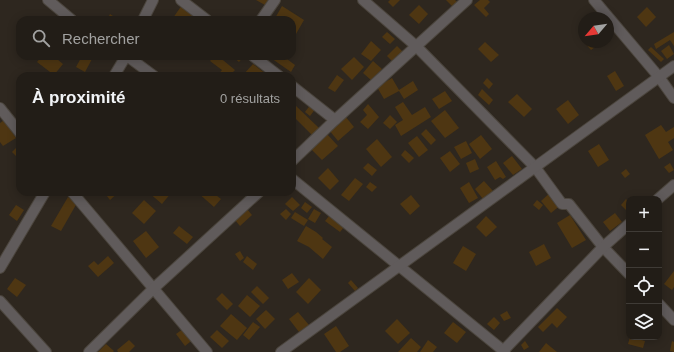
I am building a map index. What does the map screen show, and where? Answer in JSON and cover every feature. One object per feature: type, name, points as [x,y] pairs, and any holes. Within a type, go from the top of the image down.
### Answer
[{"type":"street","points":[[48,0],[67,16]]},
{"type":"street","points":[[145,16],[153,0]]},
{"type":"street","points":[[181,0],[202,16]]},
{"type":"street","points":[[264,16],[275,0]]},
{"type":"street","points":[[363,0],[416,46],[535,167],[562,204],[569,204],[603,247],[626,271]]},
{"type":"street","points":[[296,157],[467,0]]},
{"type":"street","points":[[594,0],[674,98]]},
{"type":"street","points":[[116,72],[124,60]]},
{"type":"street","points":[[132,60],[148,72]]},
{"type":"street","points":[[258,60],[274,72]]},
{"type":"street","points":[[281,352],[674,66]]},
{"type":"street","points":[[296,89],[335,120]]},
{"type":"street","points":[[0,108],[16,128]]},
{"type":"street","points":[[296,182],[503,352],[603,247],[626,227]]},
{"type":"street","points":[[661,196],[674,185]]},
{"type":"street","points":[[0,268],[43,196]]},
{"type":"street","points":[[75,196],[207,352]]},
{"type":"street","points":[[89,352],[154,288],[255,196]]},
{"type":"street","points":[[0,301],[46,352]]},
{"type":"street","points":[[662,307],[674,320]]},
{"type":"building","points":[[256,0],[268,0],[265,5]]},
{"type":"building","points":[[390,0],[400,0],[393,7],[388,2]]},
{"type":"building","points":[[446,0],[455,0],[457,2],[453,7]]},
{"type":"building","points":[[480,0],[488,0],[490,2],[484,8],[489,14],[486,17],[474,5]]},
{"type":"building","points":[[182,5],[197,16],[174,16]]},
{"type":"building","points":[[419,5],[428,14],[419,24],[409,15]]},
{"type":"building","points":[[282,6],[304,20],[296,34],[296,16],[276,16]]},
{"type":"building","points":[[647,7],[656,17],[646,27],[637,17]]},
{"type":"building","points":[[387,32],[395,39],[390,44],[382,37]]},
{"type":"building","points":[[674,32],[674,46],[670,40],[656,49],[654,44]]},
{"type":"building","points":[[371,41],[381,50],[371,61],[361,54]]},
{"type":"building","points":[[485,42],[499,55],[491,62],[478,49]]},
{"type":"building","points":[[669,45],[674,54],[667,59],[661,51]]},
{"type":"building","points":[[397,46],[404,53],[394,63],[387,56]]},
{"type":"building","points":[[651,47],[664,59],[661,62],[648,50]]},
{"type":"building","points":[[354,57],[364,67],[352,80],[341,69]]},
{"type":"building","points":[[39,60],[58,60],[63,64],[56,72],[50,72],[37,62]]},
{"type":"building","points":[[80,60],[91,60],[85,72],[76,67]]},
{"type":"building","points":[[223,60],[235,70],[233,72],[220,72],[222,70],[210,61]]},
{"type":"building","points":[[274,60],[288,60],[295,65],[291,72]]},
{"type":"building","points":[[373,61],[382,69],[371,80],[363,73]]},
{"type":"building","points":[[253,64],[263,72],[246,72]]},
{"type":"building","points":[[615,71],[624,86],[616,91],[607,76]]},
{"type":"building","points":[[337,75],[344,80],[335,92],[328,88]]},
{"type":"building","points":[[392,78],[399,90],[413,81],[418,90],[404,99],[399,91],[384,99],[377,87]]},
{"type":"building","points":[[487,78],[493,84],[489,89],[483,83]]},
{"type":"building","points":[[482,89],[493,100],[489,105],[478,95]]},
{"type":"building","points":[[445,91],[452,101],[439,109],[432,99]]},
{"type":"building","points":[[517,94],[532,109],[524,117],[508,102]]},
{"type":"building","points":[[568,100],[579,115],[568,124],[556,109]]},
{"type":"building","points":[[403,102],[412,115],[425,107],[431,117],[401,136],[395,125],[403,120],[395,107]]},
{"type":"building","points":[[311,104],[316,108],[310,116],[305,112]]},
{"type":"building","points":[[368,104],[379,117],[368,129],[360,122],[367,115],[363,110]]},
{"type":"building","points":[[296,106],[319,128],[312,135],[296,119]]},
{"type":"building","points":[[445,110],[459,128],[445,138],[431,121]]},
{"type":"building","points":[[390,115],[397,122],[390,129],[383,123]]},
{"type":"building","points":[[345,116],[354,127],[338,141],[329,130]]},
{"type":"building","points":[[4,120],[16,138],[3,146],[0,142],[0,123]]},
{"type":"building","points":[[661,125],[666,132],[674,127],[674,138],[668,142],[673,150],[659,159],[645,135]]},
{"type":"building","points":[[426,129],[436,140],[431,145],[421,134]]},
{"type":"building","points":[[327,134],[338,146],[322,160],[311,149]]},
{"type":"building","points":[[481,135],[492,149],[480,159],[469,144]]},
{"type":"building","points":[[417,136],[428,150],[419,157],[408,143]]},
{"type":"building","points":[[377,139],[392,157],[381,167],[366,149]]},
{"type":"building","points":[[466,141],[472,153],[461,159],[454,147]]},
{"type":"building","points":[[599,144],[609,160],[598,167],[588,151]]},
{"type":"building","points":[[16,148],[16,156],[12,152]]},
{"type":"building","points":[[405,150],[414,158],[409,163],[401,155]]},
{"type":"building","points":[[450,151],[460,164],[450,172],[440,158]]},
{"type":"building","points":[[512,156],[522,169],[513,175],[503,163]]},
{"type":"building","points":[[475,159],[479,169],[470,173],[466,163]]},
{"type":"building","points":[[496,161],[506,177],[503,179],[500,177],[495,180],[487,167]]},
{"type":"building","points":[[368,163],[377,170],[372,176],[363,168]]},
{"type":"building","points":[[670,163],[674,170],[669,173],[664,167]]},
{"type":"building","points":[[328,168],[339,181],[330,190],[318,178]]},
{"type":"building","points":[[626,169],[630,174],[625,178],[621,173]]},
{"type":"building","points":[[355,178],[363,184],[349,201],[341,195]]},
{"type":"building","points":[[484,181],[493,191],[483,199],[475,189]]},
{"type":"building","points":[[370,182],[377,187],[372,192],[366,187]]},
{"type":"building","points":[[469,182],[478,198],[469,203],[460,188]]},
{"type":"building","points":[[552,191],[562,204],[551,213],[541,201]]},
{"type":"building","points":[[411,195],[420,206],[410,215],[400,204]]},
{"type":"building","points":[[107,196],[114,196],[110,200]]},
{"type":"building","points":[[153,196],[169,196],[162,204]]},
{"type":"building","points":[[202,196],[217,196],[221,199],[214,207]]},
{"type":"building","points":[[68,197],[77,203],[61,231],[51,226]]},
{"type":"building","points":[[292,197],[300,205],[293,211],[285,204]]},
{"type":"building","points":[[626,199],[626,210],[621,205]]},
{"type":"building","points":[[144,200],[156,211],[144,224],[132,213]]},
{"type":"building","points":[[537,200],[543,205],[539,210],[533,205]]},
{"type":"building","points":[[305,202],[312,207],[307,213],[301,208]]},
{"type":"building","points":[[16,205],[24,210],[17,221],[9,215]]},
{"type":"building","points":[[247,209],[252,215],[240,226],[235,220]]},
{"type":"building","points":[[286,209],[291,214],[286,220],[280,214]]},
{"type":"building","points":[[314,209],[321,213],[315,223],[308,219]]},
{"type":"building","points":[[295,212],[308,220],[304,226],[291,218]]},
{"type":"building","points":[[615,213],[622,222],[610,231],[603,222]]},
{"type":"building","points":[[570,215],[586,240],[572,248],[557,223]]},
{"type":"building","points":[[329,216],[344,227],[340,232],[325,221]]},
{"type":"building","points":[[486,216],[497,227],[486,237],[476,227]]},
{"type":"building","points":[[179,226],[193,237],[187,244],[173,233]]},
{"type":"building","points":[[306,226],[316,232],[332,247],[323,259],[309,247],[297,241]]},
{"type":"building","points":[[146,231],[159,247],[146,258],[133,241]]},
{"type":"building","points":[[544,244],[551,258],[536,266],[529,252]]},
{"type":"building","points":[[463,246],[476,254],[466,271],[453,263]]},
{"type":"building","points":[[240,251],[244,258],[240,261],[235,254]]},
{"type":"building","points":[[108,256],[114,263],[98,277],[88,266],[94,261],[98,265]]},
{"type":"building","points":[[247,256],[257,264],[253,270],[243,262]]},
{"type":"building","points":[[674,271],[674,287],[672,290],[664,284]]},
{"type":"building","points":[[292,273],[299,282],[288,289],[282,280]]},
{"type":"building","points":[[15,278],[26,285],[17,297],[7,289]]},
{"type":"building","points":[[309,278],[321,290],[308,304],[296,292]]},
{"type":"building","points":[[351,280],[358,288],[355,291],[348,283]]},
{"type":"building","points":[[257,286],[269,298],[263,304],[251,292]]},
{"type":"building","points":[[222,293],[233,304],[227,310],[216,299]]},
{"type":"building","points":[[247,295],[260,306],[250,317],[238,306]]},
{"type":"building","points":[[557,308],[567,317],[557,328],[552,323],[543,332],[538,327]]},
{"type":"building","points":[[266,310],[275,319],[265,329],[256,319]]},
{"type":"building","points":[[507,311],[511,318],[504,321],[500,315]]},
{"type":"building","points":[[298,312],[309,325],[299,332],[289,319]]},
{"type":"building","points":[[231,314],[247,328],[237,340],[220,326]]},
{"type":"building","points":[[494,317],[500,323],[494,330],[487,324]]},
{"type":"building","points":[[397,319],[410,333],[398,344],[385,331]]},
{"type":"building","points":[[253,322],[260,327],[249,340],[243,335]]},
{"type":"building","points":[[453,322],[466,332],[457,343],[444,333]]},
{"type":"building","points":[[187,326],[195,338],[185,346],[176,334]]},
{"type":"building","points":[[336,326],[349,346],[340,352],[336,352],[324,334]]},
{"type":"building","points":[[217,330],[229,341],[222,348],[210,337]]},
{"type":"building","points":[[411,338],[421,347],[417,352],[398,352]]},
{"type":"building","points":[[129,340],[135,346],[129,352],[118,352],[117,350]]},
{"type":"building","points":[[428,340],[437,347],[433,352],[420,352]]},
{"type":"building","points":[[629,340],[645,341],[643,348],[628,344]]},
{"type":"building","points":[[525,341],[529,347],[524,350],[521,345]]},
{"type":"building","points":[[672,341],[674,342],[674,352],[670,351]]},
{"type":"building","points":[[546,343],[557,352],[539,352]]},
{"type":"building","points":[[106,344],[114,351],[98,352]]}]
